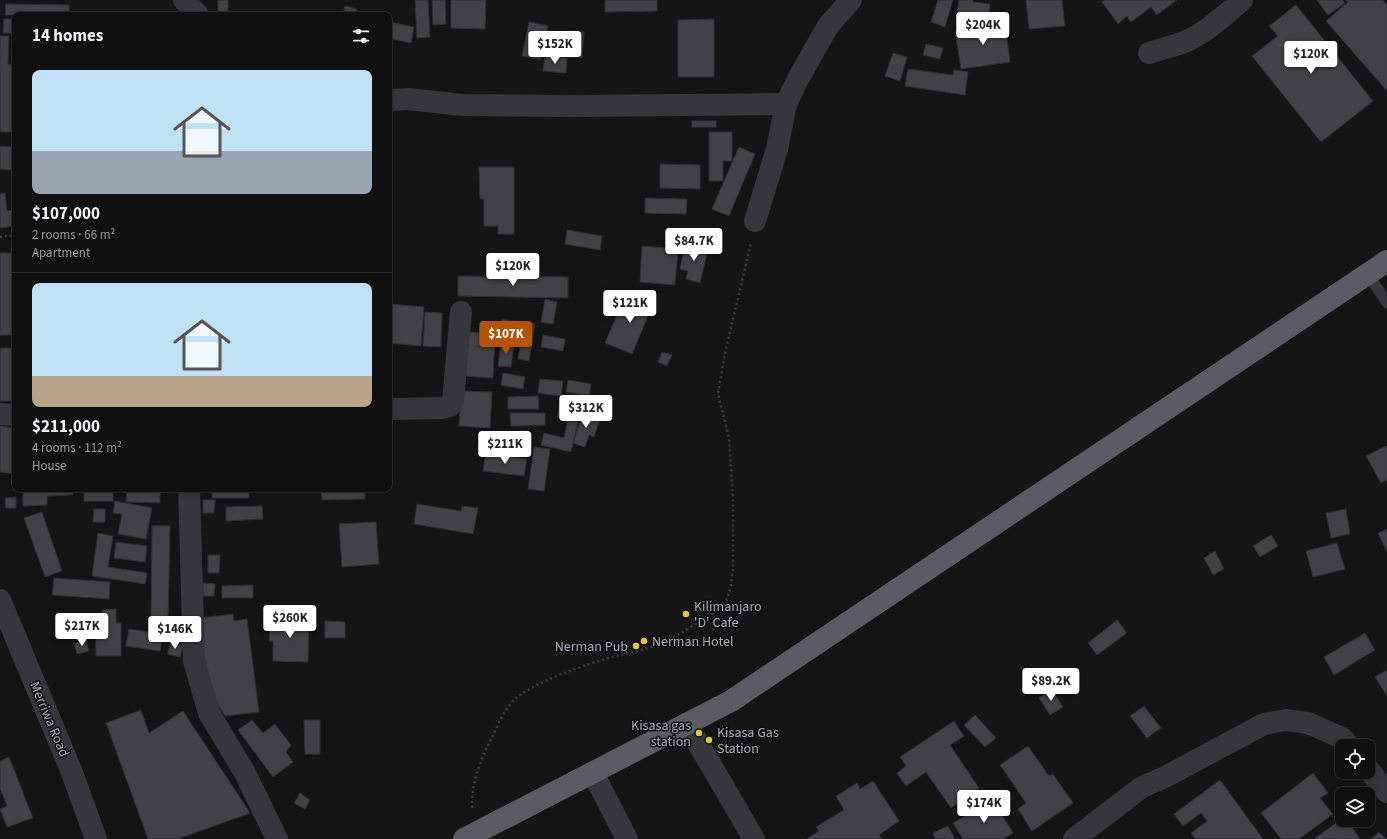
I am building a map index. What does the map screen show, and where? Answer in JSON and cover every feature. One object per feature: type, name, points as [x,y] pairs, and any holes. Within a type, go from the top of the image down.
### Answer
[{"type":"highway","points":[[470,837],[731,701],[1387,261]]},
{"type":"street","points":[[184,0],[195,12]]},
{"type":"street","points":[[756,221],[777,149],[786,104],[798,79],[828,26],[851,0]]},
{"type":"street","points":[[1149,53],[1187,41],[1222,17],[1242,0]]},
{"type":"street","points":[[392,100],[408,99],[463,105],[574,106],[786,104]]},
{"type":"street","points":[[392,409],[443,408],[450,406],[453,401],[461,312]]},
{"type":"street","points":[[0,414],[12,415]]},
{"type":"street","points":[[189,492],[194,661],[209,713],[245,773],[277,839]]},
{"type":"street","name":"Merriwa Road","points":[[0,600],[71,770],[96,839]]},
{"type":"street","points":[[1074,839],[1142,787],[1165,777],[1264,724],[1286,720],[1308,723],[1343,739]]},
{"type":"street","points":[[687,724],[754,839]]},
{"type":"street","points":[[593,773],[627,839]]},
{"type":"street","points":[[1375,777],[1387,792]]},
{"type":"lane","points":[[1368,274],[1387,303]]},
{"type":"path","points":[[470,837],[474,782],[482,756],[512,702],[527,690],[546,681],[600,661],[650,648],[680,634],[716,611],[724,604],[730,588],[733,566],[733,500],[729,438],[718,394],[725,353],[756,221]]},
{"type":"path","points":[[0,237],[12,235]]},
{"type":"building","points":[[218,0],[228,0],[228,12],[218,12]]},
{"type":"building","points":[[415,0],[428,0],[430,37],[417,38]]},
{"type":"building","points":[[432,0],[445,0],[446,24],[433,25]]},
{"type":"building","points":[[451,0],[486,0],[485,29],[451,28]]},
{"type":"building","points":[[605,0],[657,0],[657,11],[605,12]]},
{"type":"building","points":[[938,0],[953,0],[945,27],[931,22]]},
{"type":"building","points":[[959,0],[973,0],[973,2],[990,4],[987,24],[956,21]]},
{"type":"building","points":[[1026,0],[1062,0],[1065,26],[1029,29]]},
{"type":"building","points":[[1105,0],[1177,0],[1157,15],[1151,7],[1131,22],[1127,16],[1118,24],[1102,2]]},
{"type":"building","points":[[1317,0],[1342,0],[1345,3],[1328,15]]},
{"type":"building","points":[[1345,0],[1383,0],[1387,5],[1387,91],[1326,21],[1348,2]]},
{"type":"building","points":[[6,4],[69,5],[69,12],[12,12],[12,15],[5,15]]},
{"type":"building","points":[[1296,5],[1373,101],[1321,142],[1252,56],[1278,36],[1269,26]]},
{"type":"building","points":[[345,6],[357,9],[356,12],[344,12]]},
{"type":"building","points":[[4,19],[12,19],[12,33],[3,33]]},
{"type":"building","points":[[714,19],[714,77],[678,77],[678,20]]},
{"type":"building","points":[[529,22],[548,26],[541,60],[522,56]]},
{"type":"building","points":[[392,23],[414,27],[411,43],[392,39]]},
{"type":"building","points":[[1005,24],[1010,62],[961,69],[955,31]]},
{"type":"building","points":[[570,31],[584,32],[582,58],[568,57]]},
{"type":"building","points":[[0,36],[9,36],[8,65],[12,63],[12,131],[0,132]]},
{"type":"building","points":[[926,44],[943,48],[940,59],[923,55]]},
{"type":"building","points":[[893,53],[907,57],[900,81],[885,76]]},
{"type":"building","points":[[545,56],[567,58],[566,73],[543,71]]},
{"type":"building","points":[[908,69],[953,75],[954,70],[968,72],[965,95],[905,86]]},
{"type":"building","points":[[692,121],[716,121],[716,127],[692,127]]},
{"type":"building","points":[[709,132],[732,132],[732,161],[723,161],[723,181],[709,181]]},
{"type":"building","points":[[0,146],[12,147],[12,170],[0,169]]},
{"type":"building","points":[[739,147],[755,154],[729,216],[712,209]]},
{"type":"building","points":[[660,164],[700,165],[700,189],[660,188]]},
{"type":"building","points":[[479,167],[514,167],[514,234],[498,234],[498,226],[484,226],[484,199],[480,199]]},
{"type":"building","points":[[5,193],[7,211],[12,210],[12,226],[0,228],[0,194]]},
{"type":"building","points":[[645,198],[687,199],[686,214],[645,213]]},
{"type":"building","points":[[567,230],[602,236],[600,250],[565,244]]},
{"type":"building","points":[[685,244],[708,249],[700,283],[686,279],[688,271],[680,269]]},
{"type":"building","points":[[642,246],[678,249],[675,285],[640,282]]},
{"type":"building","points":[[0,253],[12,253],[12,335],[0,335]]},
{"type":"building","points":[[458,276],[568,277],[568,298],[458,296]]},
{"type":"building","points":[[637,295],[654,302],[632,354],[605,343],[623,301],[633,305]]},
{"type":"building","points":[[545,299],[557,302],[553,324],[541,322]]},
{"type":"building","points":[[392,304],[424,307],[421,346],[392,343]]},
{"type":"building","points":[[425,312],[442,313],[441,347],[423,346]]},
{"type":"building","points":[[502,319],[535,324],[529,361],[518,359],[522,334],[500,331]]},
{"type":"building","points":[[468,332],[495,334],[493,378],[465,376]]},
{"type":"building","points":[[543,335],[565,339],[563,351],[541,347]]},
{"type":"building","points":[[501,343],[514,344],[511,367],[498,366]]},
{"type":"building","points":[[0,348],[12,348],[12,401],[0,401]]},
{"type":"building","points":[[662,352],[672,355],[667,366],[658,362]]},
{"type":"building","points":[[503,373],[525,377],[523,389],[501,385]]},
{"type":"building","points":[[540,379],[563,381],[561,396],[538,393]]},
{"type":"building","points":[[568,380],[591,384],[589,396],[566,392]]},
{"type":"building","points":[[461,391],[492,392],[490,428],[459,426]]},
{"type":"building","points":[[538,396],[539,409],[508,409],[508,397]]},
{"type":"building","points":[[560,404],[581,409],[571,452],[541,445],[544,433],[564,438],[568,420],[557,417]]},
{"type":"building","points":[[510,413],[545,413],[545,425],[511,426]]},
{"type":"building","points":[[583,413],[600,419],[594,437],[589,435],[585,447],[573,443]]},
{"type":"building","points":[[0,426],[12,428],[12,474],[0,472]]},
{"type":"building","points":[[479,437],[529,443],[528,455],[478,449]]},
{"type":"building","points":[[1386,446],[1387,480],[1381,483],[1366,456]]},
{"type":"building","points":[[534,447],[550,449],[544,491],[528,489]]},
{"type":"building","points":[[486,453],[527,459],[524,476],[483,471]]},
{"type":"building","points":[[23,492],[73,492],[73,495],[47,496],[47,505],[23,506]]},
{"type":"building","points":[[84,492],[113,492],[113,501],[84,501]]},
{"type":"building","points":[[127,492],[160,492],[160,503],[126,502]]},
{"type":"building","points":[[212,492],[249,492],[249,498],[212,498]]},
{"type":"building","points":[[321,492],[365,492],[365,499],[322,500]]},
{"type":"building","points":[[16,497],[16,508],[6,508],[5,498]]},
{"type":"building","points":[[203,500],[215,500],[214,513],[203,513]]},
{"type":"building","points":[[115,501],[152,508],[146,539],[118,534],[122,514],[113,513]]},
{"type":"building","points":[[417,504],[461,511],[462,506],[478,508],[473,534],[414,524]]},
{"type":"building","points":[[262,506],[263,519],[226,521],[226,507]]},
{"type":"building","points":[[94,509],[105,509],[105,522],[93,522]]},
{"type":"building","points":[[1346,509],[1350,534],[1331,538],[1326,513]]},
{"type":"building","points":[[42,512],[62,571],[45,577],[24,518]]},
{"type":"building","points":[[376,522],[379,564],[342,567],[339,524]]},
{"type":"building","points":[[152,526],[170,526],[168,625],[151,625]]},
{"type":"building","points":[[1387,529],[1387,552],[1378,533]]},
{"type":"building","points":[[98,533],[113,536],[108,567],[147,573],[145,584],[92,576]]},
{"type":"building","points":[[1271,535],[1278,546],[1260,557],[1253,546]]},
{"type":"building","points":[[116,542],[147,546],[145,562],[114,558]]},
{"type":"building","points":[[1337,543],[1345,569],[1313,577],[1306,551]]},
{"type":"building","points":[[1215,551],[1224,569],[1213,575],[1204,558]]},
{"type":"building","points":[[208,555],[220,555],[219,573],[208,573]]},
{"type":"building","points":[[54,578],[110,582],[109,599],[52,595]]},
{"type":"building","points":[[203,583],[215,584],[214,596],[203,596]]},
{"type":"building","points":[[253,585],[253,598],[222,598],[222,586]]},
{"type":"building","points":[[116,609],[116,623],[121,623],[121,656],[96,656],[95,624],[103,624],[102,610]]},
{"type":"building","points":[[233,614],[234,621],[247,619],[259,712],[225,716],[208,688],[200,618]]},
{"type":"building","points":[[270,617],[309,619],[308,662],[273,661],[273,641],[269,641]]},
{"type":"building","points":[[1117,620],[1127,633],[1097,655],[1088,643]]},
{"type":"building","points":[[325,621],[345,622],[345,638],[325,638]]},
{"type":"building","points":[[129,629],[163,634],[160,651],[126,646]]},
{"type":"building","points":[[1365,633],[1375,650],[1334,675],[1324,657]]},
{"type":"building","points":[[86,640],[89,651],[77,654],[74,643]]},
{"type":"building","points":[[171,643],[183,646],[180,657],[167,654]]},
{"type":"building","points":[[1387,670],[1387,696],[1375,677]]},
{"type":"building","points":[[1052,690],[1063,707],[1050,715],[1039,698]]},
{"type":"building","points":[[1144,706],[1161,728],[1147,738],[1130,716]]},
{"type":"building","points":[[141,710],[149,733],[183,711],[250,813],[178,839],[148,839],[106,723]]},
{"type":"building","points":[[975,715],[996,738],[985,747],[964,725]]},
{"type":"building","points":[[252,720],[263,733],[275,724],[291,745],[286,752],[293,762],[273,777],[238,730]]},
{"type":"building","points":[[304,720],[320,720],[320,754],[305,754]]},
{"type":"building","points":[[954,721],[964,736],[950,745],[979,788],[951,808],[926,772],[906,786],[897,773],[906,766],[900,757]]},
{"type":"building","points":[[1028,746],[1049,776],[1053,774],[1073,803],[1032,831],[1018,809],[1026,803],[1000,765]]},
{"type":"building","points":[[9,757],[33,818],[7,827],[0,809],[7,806],[0,788],[0,761]]},
{"type":"building","points":[[1313,773],[1328,793],[1320,798],[1333,814],[1299,839],[1281,839],[1261,813]]},
{"type":"building","points":[[1220,780],[1263,839],[1196,839],[1191,833],[1207,821],[1201,813],[1183,826],[1174,814]]},
{"type":"building","points":[[873,781],[899,821],[879,835],[882,839],[807,839],[819,831],[816,827],[844,810],[836,796],[857,783],[860,789]]},
{"type":"building","points":[[300,793],[310,800],[305,809],[294,803]]},
{"type":"building","points":[[993,800],[1013,833],[1003,839],[963,839],[953,823]]},
{"type":"building","points":[[1335,824],[1335,827],[1352,827],[1360,839],[1316,839],[1315,838]]},
{"type":"building","points":[[948,826],[955,839],[935,839],[933,833]]},
{"type":"building","points":[[1379,832],[1386,839],[1371,839]]},
{"type":"place","name":"Kilimanjaro 'D' Cafe","points":[[686,614]]},
{"type":"place","name":"Nerman Hotel","points":[[644,641]]},
{"type":"place","name":"Nerman Pub","points":[[636,646]]},
{"type":"place","name":"Kisasa gas station","points":[[699,733]]},
{"type":"place","name":"Kisasa Gas Station","points":[[709,740]]}]
